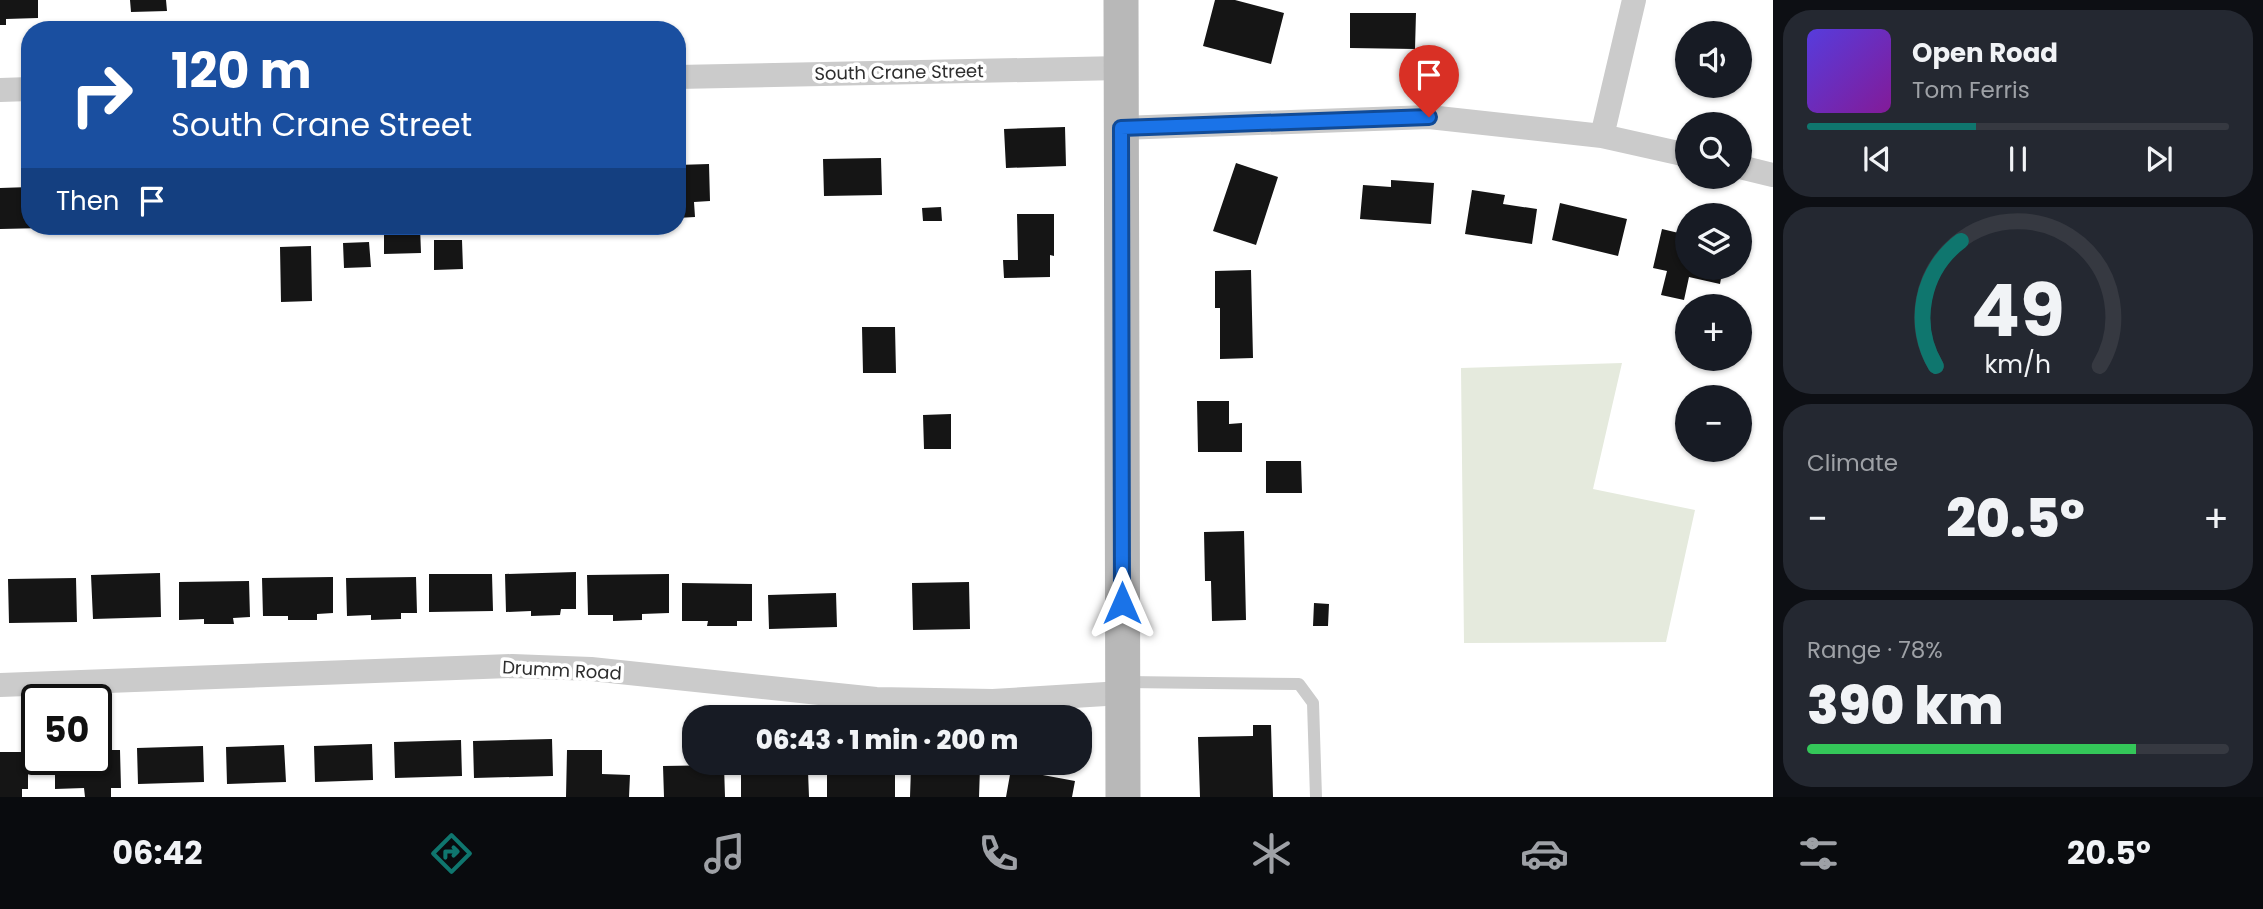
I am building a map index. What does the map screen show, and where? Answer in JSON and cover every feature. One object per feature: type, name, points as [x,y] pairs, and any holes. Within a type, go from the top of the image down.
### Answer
[{"type":"main road","points":[[1121,0],[1123,797]]},
{"type":"street","points":[[1602,136],[1634,0]]},
{"type":"street","name":"South Crane Street","points":[[686,76],[1121,68]]},
{"type":"street","points":[[0,90],[21,89]]},
{"type":"street","points":[[1121,128],[1429,117],[1602,136],[1675,152]]},
{"type":"street","points":[[1752,170],[1773,175]]},
{"type":"street","name":"Drumm Road","points":[[0,685],[512,666],[592,669],[876,699],[993,701],[1122,687]]},
{"type":"lane","points":[[1122,687],[1299,684],[1313,703],[1316,797]]},
{"type":"shaded area","points":[[1622,363],[1593,489],[1695,510],[1666,642],[1464,643],[1461,368]]},
{"type":"building","points":[[0,0],[38,0],[38,18],[6,19],[6,25],[0,25]]},
{"type":"building","points":[[130,0],[166,0],[167,11],[131,12]]},
{"type":"building","points":[[1215,0],[1235,0],[1284,13],[1271,64],[1203,46]]},
{"type":"building","points":[[1350,13],[1416,13],[1415,49],[1350,48]]},
{"type":"building","points":[[1065,127],[1066,166],[1006,168],[1004,129]]},
{"type":"building","points":[[881,158],[882,195],[824,196],[823,159]]},
{"type":"building","points":[[1236,163],[1278,177],[1256,245],[1213,231]]},
{"type":"building","points":[[709,164],[710,201],[694,202],[695,217],[686,218],[686,165]]},
{"type":"building","points":[[1391,180],[1434,183],[1431,224],[1360,219],[1363,185],[1391,187]]},
{"type":"building","points":[[21,187],[21,229],[0,229],[0,188]]},
{"type":"building","points":[[1472,190],[1505,195],[1503,204],[1537,209],[1532,244],[1465,234]]},
{"type":"building","points":[[1560,203],[1627,219],[1618,256],[1552,240]]},
{"type":"building","points":[[941,207],[942,221],[923,221],[922,208]]},
{"type":"building","points":[[1017,214],[1054,214],[1054,256],[1050,255],[1050,277],[1004,278],[1003,260],[1018,260]]},
{"type":"building","points":[[1662,229],[1675,232],[1675,280],[1688,280],[1685,294],[1675,294],[1675,298],[1661,295],[1667,271],[1653,268]]},
{"type":"building","points":[[384,235],[420,235],[421,253],[384,254]]},
{"type":"building","points":[[434,240],[462,240],[463,269],[434,270]]},
{"type":"building","points":[[369,242],[371,267],[344,268],[343,243]]},
{"type":"building","points":[[311,246],[312,301],[281,302],[280,247]]},
{"type":"building","points":[[1251,270],[1253,358],[1220,359],[1220,308],[1215,308],[1215,271]]},
{"type":"building","points":[[1702,280],[1721,280],[1720,284]]},
{"type":"building","points":[[862,327],[895,327],[896,373],[863,373]]},
{"type":"building","points":[[1197,401],[1229,401],[1229,424],[1242,423],[1242,452],[1198,452]]},
{"type":"building","points":[[951,414],[951,449],[924,449],[923,415]]},
{"type":"building","points":[[1266,461],[1301,461],[1302,493],[1266,493]]},
{"type":"building","points":[[1244,531],[1246,620],[1212,621],[1211,581],[1205,581],[1204,532]]},
{"type":"building","points":[[576,572],[576,609],[561,609],[560,615],[531,616],[531,611],[506,612],[505,574]]},
{"type":"building","points":[[160,573],[161,617],[93,619],[91,575]]},
{"type":"building","points":[[429,574],[492,574],[493,611],[429,612]]},
{"type":"building","points":[[669,574],[669,613],[642,614],[642,620],[613,621],[613,615],[588,615],[587,575]]},
{"type":"building","points":[[333,577],[333,613],[317,614],[317,620],[288,620],[288,616],[263,616],[262,578]]},
{"type":"building","points":[[416,577],[417,613],[401,613],[401,619],[371,620],[371,615],[347,616],[346,578]]},
{"type":"building","points":[[76,578],[77,622],[9,623],[8,579]]},
{"type":"building","points":[[249,581],[250,617],[233,618],[234,624],[204,624],[204,619],[179,620],[179,582]]},
{"type":"building","points":[[969,582],[970,629],[913,630],[912,583]]},
{"type":"building","points":[[682,583],[752,584],[752,621],[737,621],[737,626],[707,626],[708,621],[682,621]]},
{"type":"building","points":[[836,593],[837,627],[769,629],[768,595]]},
{"type":"building","points":[[1314,603],[1329,604],[1328,626],[1313,626]]},
{"type":"building","points":[[1253,725],[1271,725],[1273,797],[1200,797],[1198,737],[1253,736]]},
{"type":"building","points":[[552,739],[553,776],[474,778],[473,741]]},
{"type":"building","points":[[461,740],[462,776],[395,778],[394,742]]},
{"type":"building","points":[[372,744],[373,780],[315,782],[314,746]]},
{"type":"building","points":[[284,745],[286,782],[227,784],[226,747]]},
{"type":"building","points":[[203,746],[204,782],[138,784],[137,748]]},
{"type":"building","points":[[112,750],[120,750],[121,788],[111,788],[111,797],[85,797],[84,788],[55,789],[55,775],[112,775]]},
{"type":"building","points":[[567,750],[602,750],[602,774],[630,775],[629,797],[566,797]]},
{"type":"building","points":[[0,752],[21,752],[21,775],[28,775],[28,789],[22,789],[22,797],[0,797]]},
{"type":"building","points":[[663,766],[682,766],[682,775],[724,775],[725,797],[664,797]]},
{"type":"building","points":[[741,775],[808,775],[809,797],[741,797]]},
{"type":"building","points":[[827,775],[895,775],[895,797],[827,797]]},
{"type":"building","points":[[911,775],[980,775],[979,797],[910,797]]},
{"type":"building","points":[[1010,775],[1043,775],[1075,781],[1072,797],[1006,797]]},
{"type":"route","points":[[1122,603],[1121,128],[1429,117]]}]
